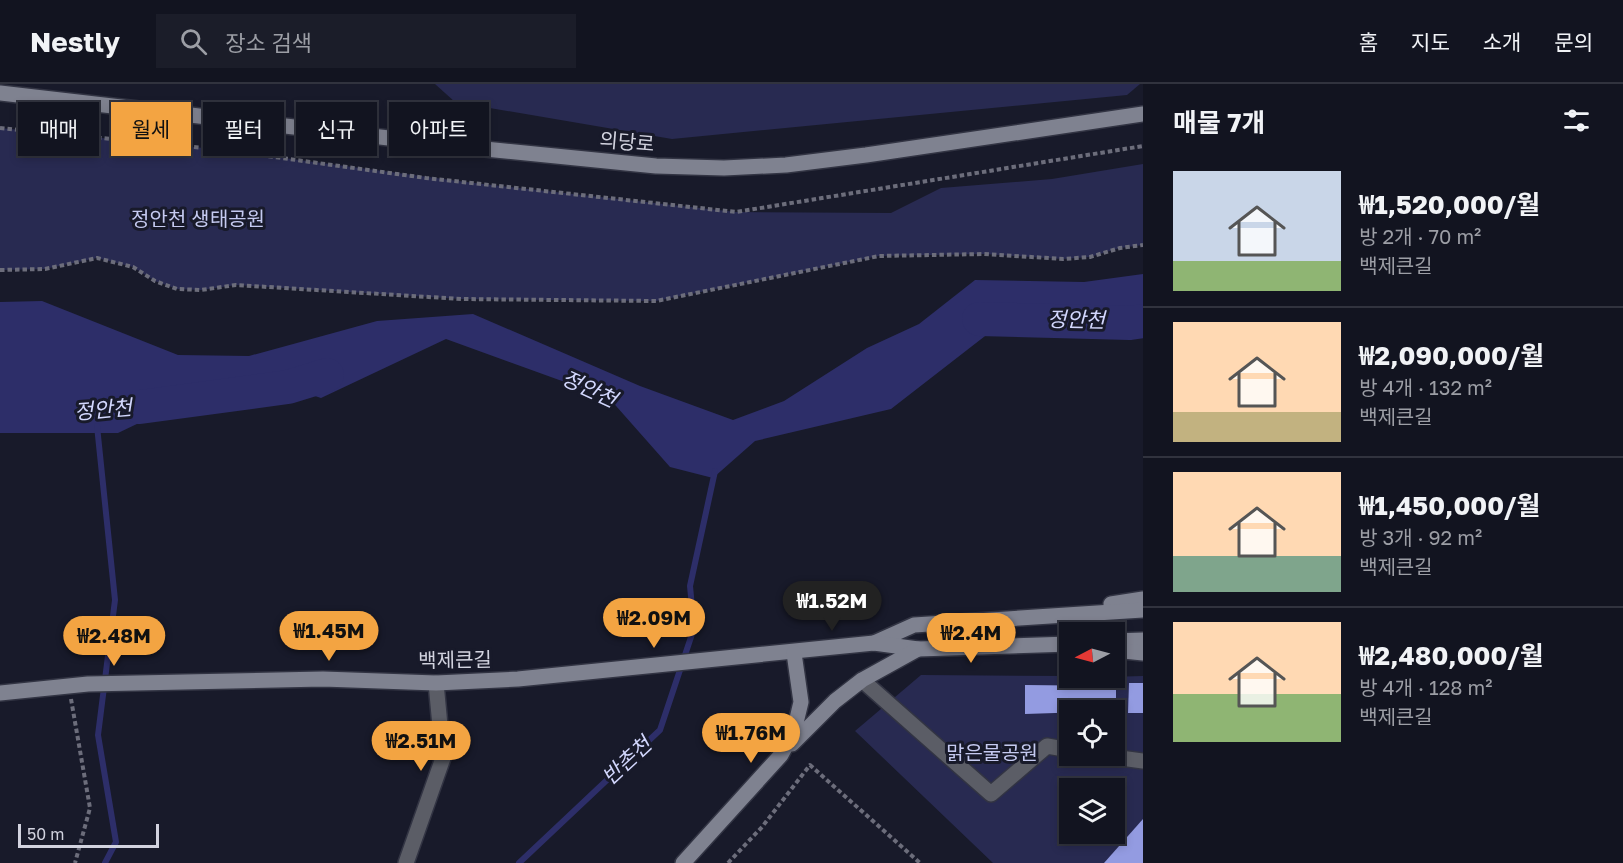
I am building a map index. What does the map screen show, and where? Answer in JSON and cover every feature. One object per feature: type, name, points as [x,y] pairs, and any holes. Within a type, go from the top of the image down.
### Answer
[{"type":"main road","name":"의당로","points":[[0,93],[498,150],[656,166],[724,168],[786,165],[866,155],[1143,114]]},
{"type":"main road","points":[[1060,615],[1143,598]]},
{"type":"main road","points":[[873,643],[914,625],[1143,610]]},
{"type":"main road","points":[[1125,641],[1143,640]]},
{"type":"main road","points":[[781,755],[794,731],[801,702],[794,652],[873,643],[918,649],[1059,645]]},
{"type":"main road","points":[[682,863],[812,722],[862,680],[918,649]]},
{"type":"main road","points":[[1125,651],[1143,653]]},
{"type":"main road","name":"백제큰길","points":[[69,685],[322,679],[436,683],[518,679],[794,652]]},
{"type":"main road","points":[[0,693],[69,685]]},
{"type":"street","points":[[862,680],[991,794],[1047,746],[1059,748]]},
{"type":"street","points":[[406,863],[443,758],[436,683]]},
{"type":"street","points":[[1125,759],[1143,761]]},
{"type":"path","points":[[0,270],[45,268],[97,258],[134,267],[155,281],[177,289],[201,290],[236,285],[461,299],[615,303],[656,302],[879,256],[994,255],[1063,259],[1090,257],[1120,248],[1143,245]]},
{"type":"path","points":[[69,685],[90,808],[75,863]]},
{"type":"path","points":[[728,863],[762,826],[810,765],[920,863]]},
{"type":"green space","points":[[435,84],[1140,84],[1127,95],[672,139],[489,108],[489,102],[455,102]]},
{"type":"green space","name":"정안천 생태공원","points":[[0,128],[18,130],[18,156],[99,156],[99,138],[111,139],[111,156],[191,156],[191,147],[203,148],[203,156],[269,156],[466,182],[736,212],[891,213],[941,188],[1052,179],[1143,164],[1143,245],[1120,248],[1090,257],[1063,259],[984,254],[879,256],[656,301],[461,299],[236,285],[201,290],[177,289],[155,281],[133,267],[97,258],[45,269],[0,270]]},
{"type":"green space","name":"맑은물공원","points":[[921,675],[1059,676],[1059,688],[1125,688],[1125,676],[1143,676],[1143,863],[993,863],[855,731]]},
{"type":"water","points":[[1143,274],[1143,324],[1007,319],[891,409],[755,441],[713,478],[670,467],[609,398],[446,339],[321,398],[288,387],[185,401],[118,433],[0,433],[0,302],[42,301],[178,355],[249,356],[377,321],[473,314],[640,386],[733,420],[784,401],[867,348],[919,324],[975,280],[1084,282]]},
{"type":"building","points":[[1129,683],[1143,683],[1143,713],[1128,713]]},
{"type":"building","points":[[1025,685],[1059,685],[1059,688],[1116,688],[1116,700],[1059,700],[1059,713],[1025,714]]},
{"type":"building","points":[[1143,819],[1143,863],[1104,863],[1121,844],[1125,844],[1125,839]]},
{"type":"waterway","name":"정안천","points":[[979,319],[1130,323],[1143,321]]},
{"type":"waterway","name":"정안천","points":[[140,407],[288,387],[327,375]]},
{"type":"waterway","points":[[97,426],[115,600],[98,735],[116,842],[105,863]]},
{"type":"waterway","name":"반촌천","points":[[519,863],[660,730],[694,628],[690,586],[715,471]]}]
